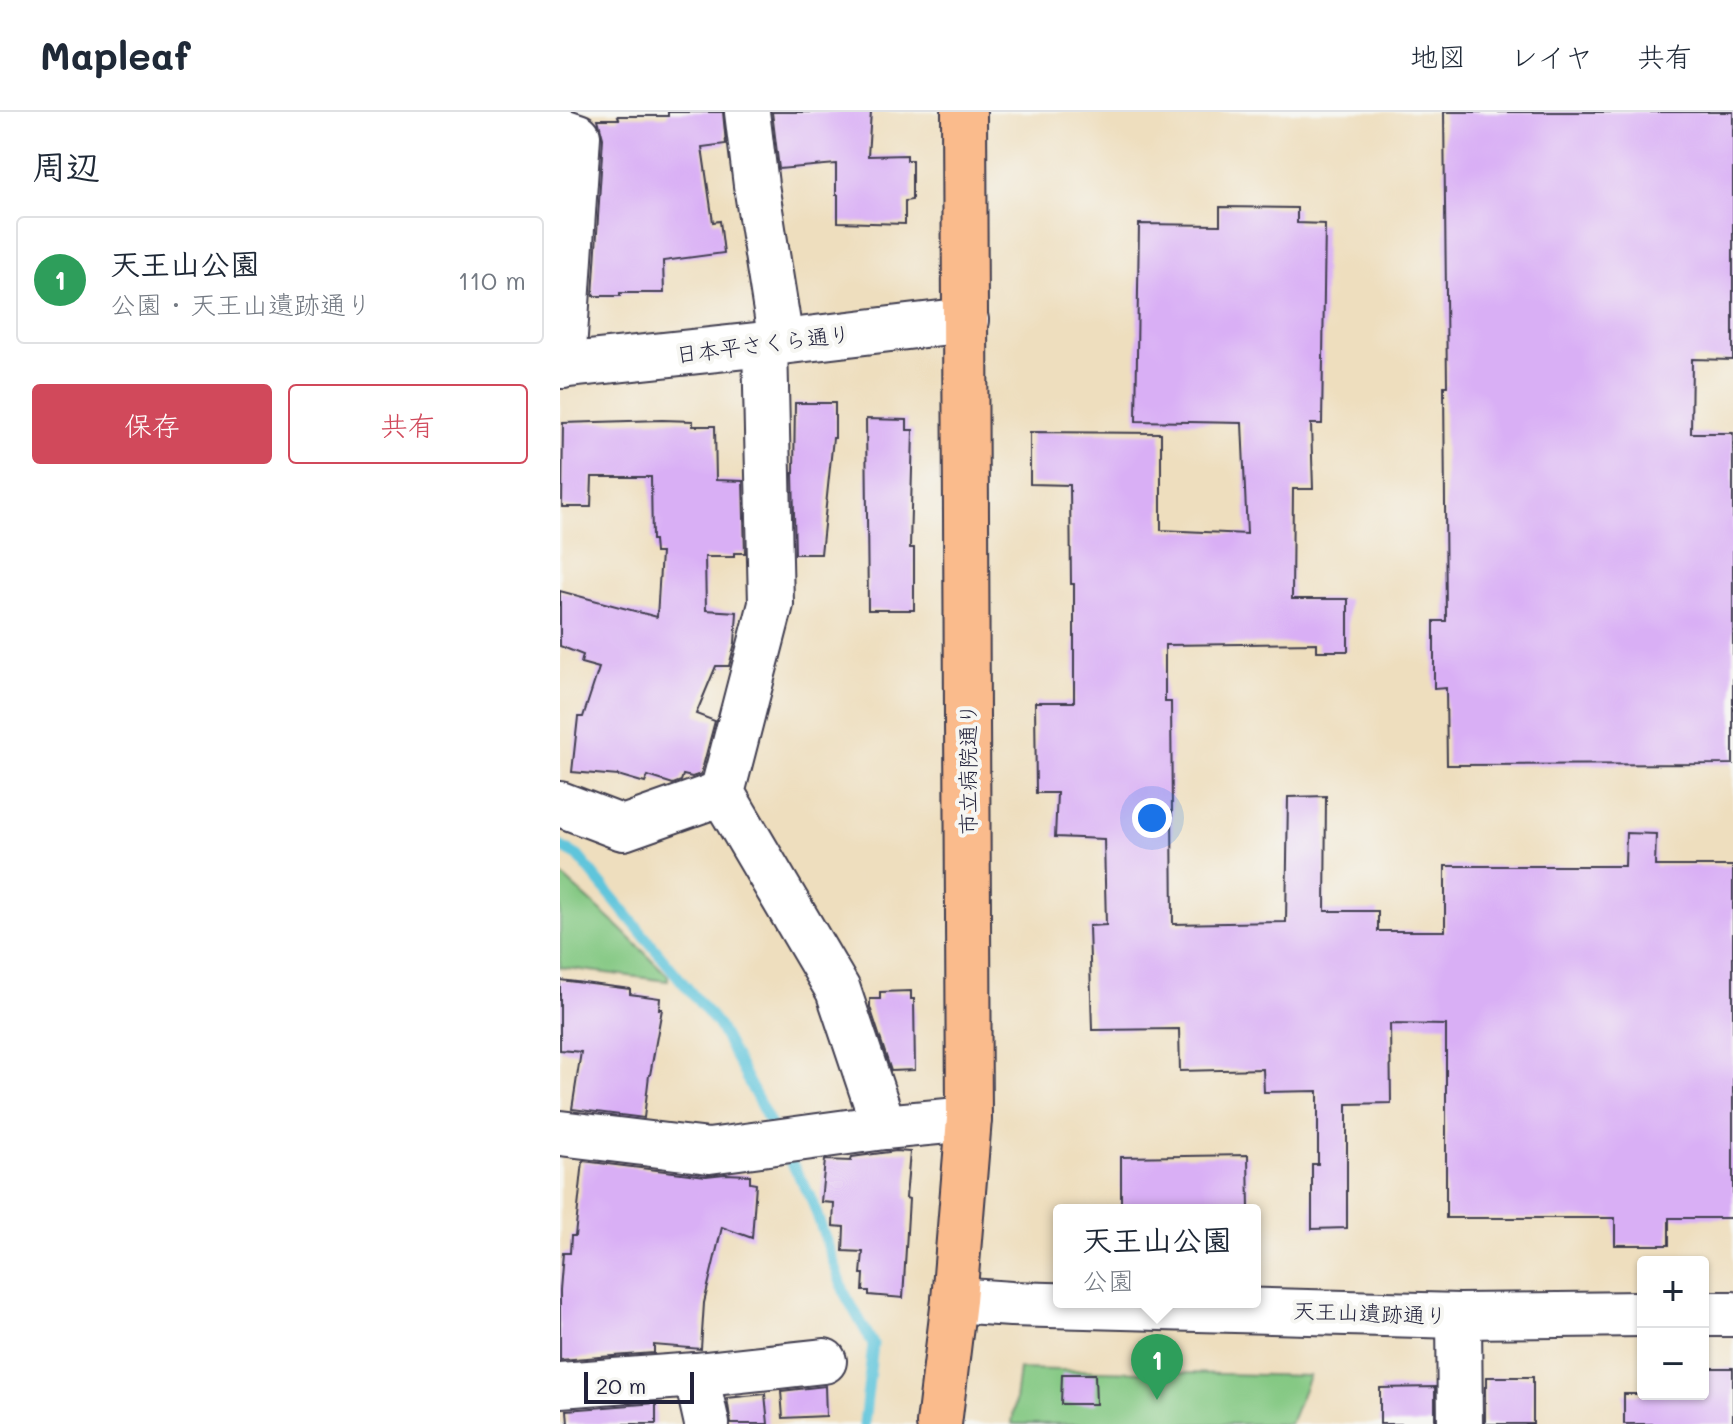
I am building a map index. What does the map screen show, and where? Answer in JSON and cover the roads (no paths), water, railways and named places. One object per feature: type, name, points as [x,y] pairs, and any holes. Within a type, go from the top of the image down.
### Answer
[{"type":"main road","name":"市立病院通り","points":[[939,1424],[954,1300],[969,1119],[964,112]]},
{"type":"street","points":[[747,112],[773,343],[771,604],[722,793],[838,990],[884,1127]]},
{"type":"street","points":[[560,130],[578,136],[562,366]]},
{"type":"street","name":"日本平さくら通り","points":[[562,366],[966,320]]},
{"type":"street","points":[[560,804],[623,828],[722,793]]},
{"type":"street","points":[[560,1133],[709,1151],[884,1127],[969,1119]]},
{"type":"street","name":"天王山遺跡通り","points":[[954,1300],[1053,1305]]},
{"type":"street","name":"天王山遺跡通り","points":[[1160,1308],[1459,1316],[1637,1314]]},
{"type":"street","points":[[1709,1314],[1733,1314]]},
{"type":"street","points":[[1459,1316],[1460,1424]]},
{"type":"street","points":[[560,1385],[824,1361]]},
{"type":"street","points":[[696,1375],[707,1424]]},
{"type":"waterway","points":[[560,846],[578,856],[718,1025],[776,1134]]},
{"type":"waterway","points":[[784,1149],[811,1198],[845,1294],[873,1344],[864,1424]]},
{"type":"place","name":"天王山公園","points":[[1157,1400]]}]
